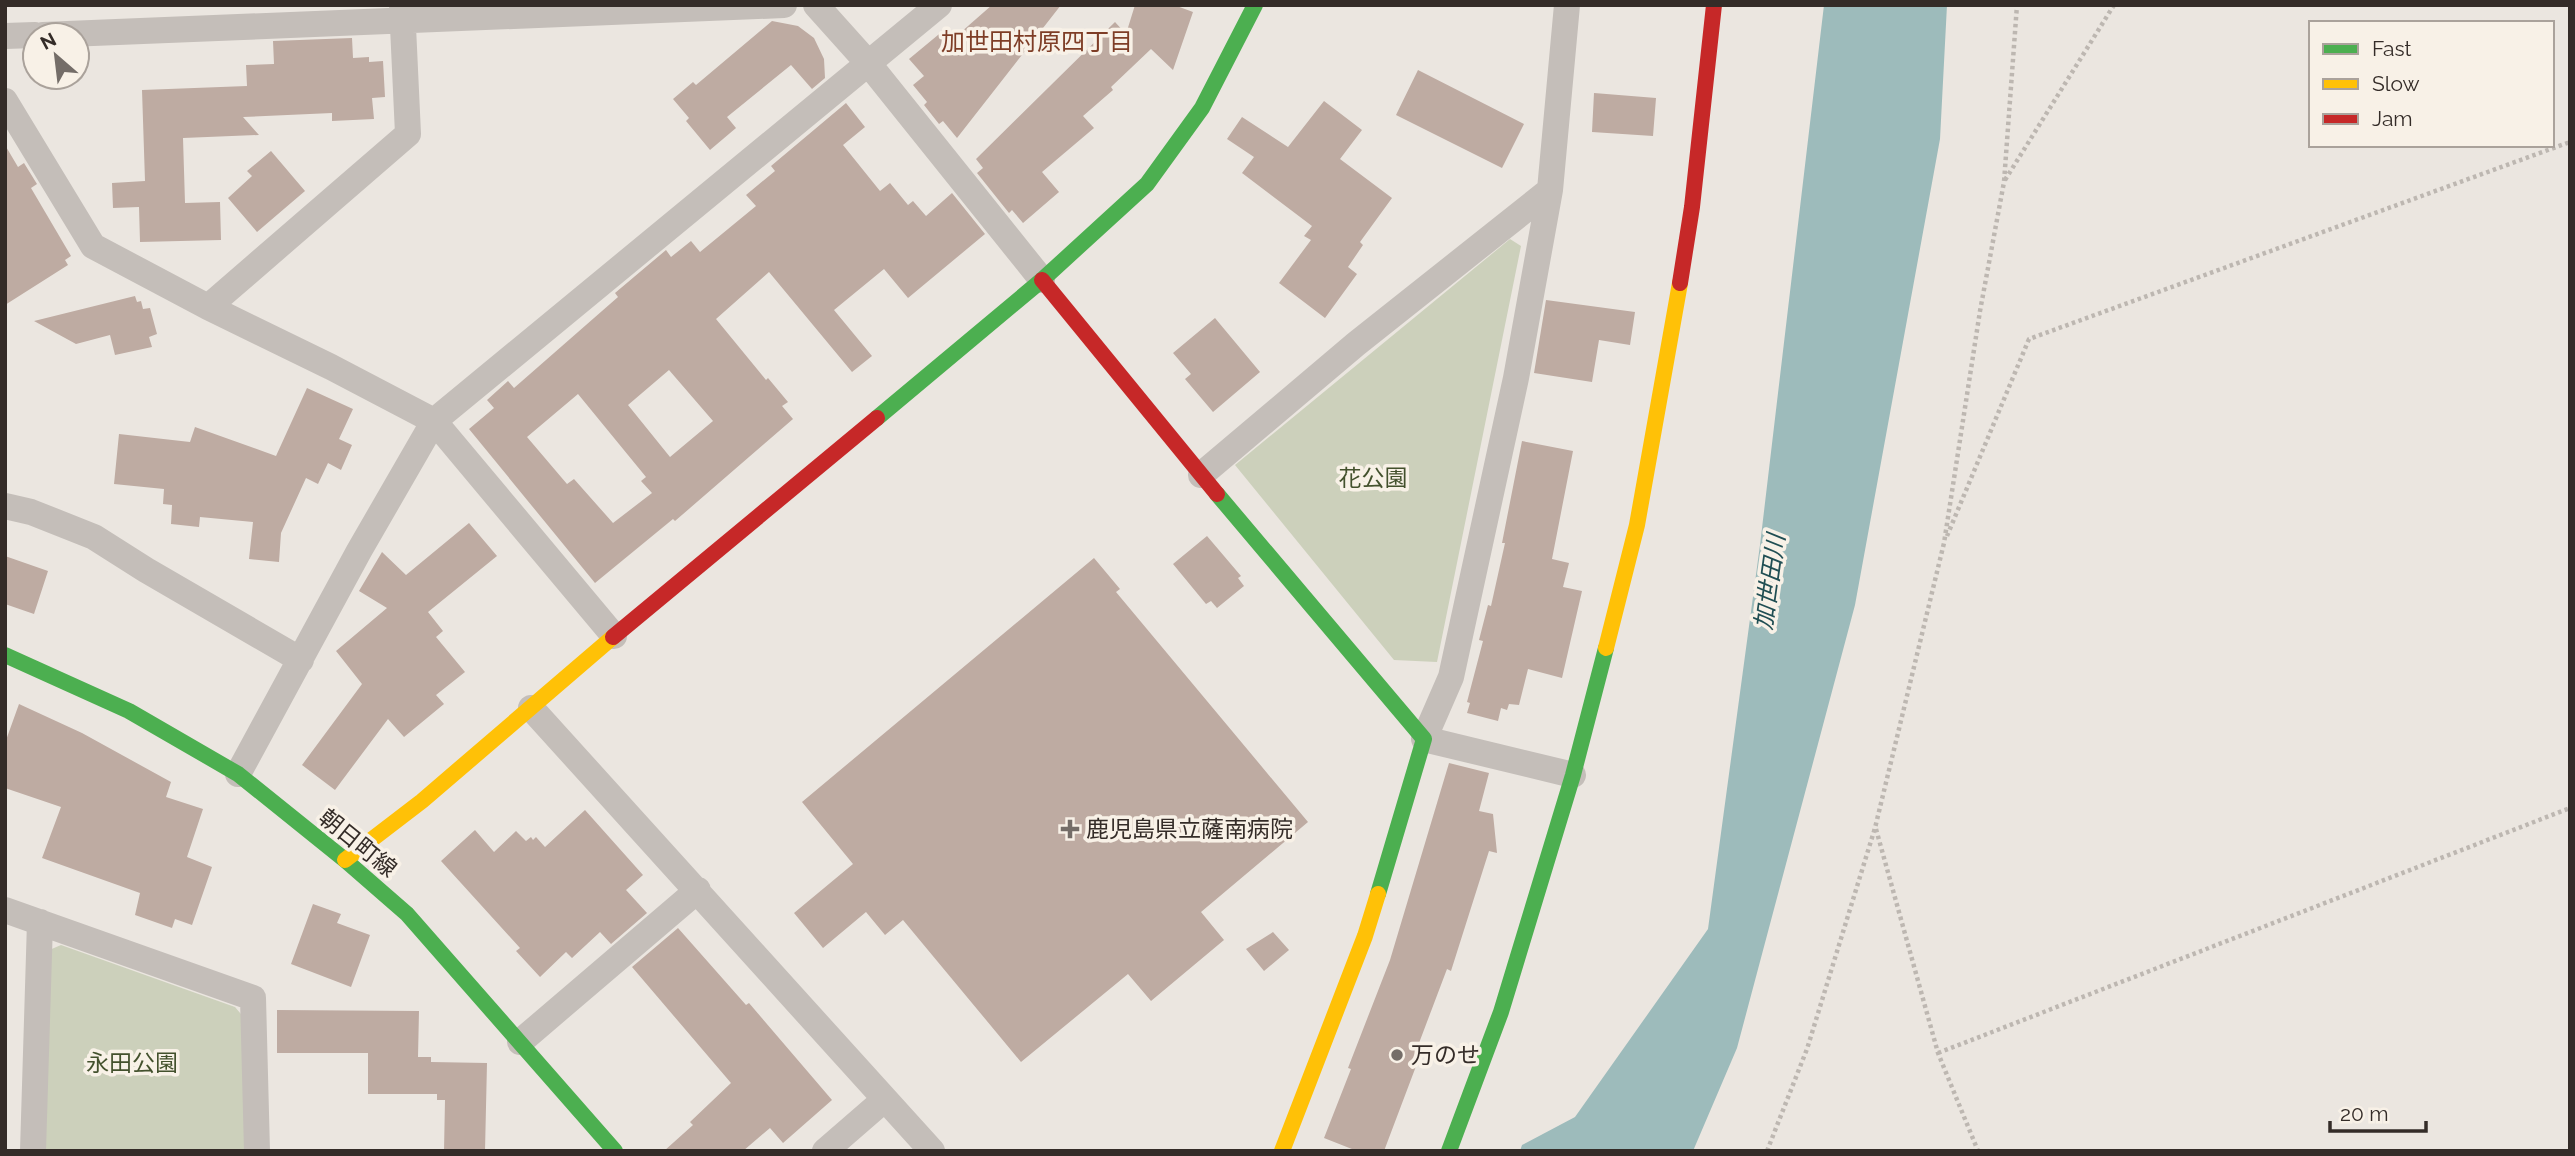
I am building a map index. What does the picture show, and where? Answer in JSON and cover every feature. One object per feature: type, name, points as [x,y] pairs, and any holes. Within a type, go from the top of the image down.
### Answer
[{"type":"street","points":[[91,32],[402,13],[784,5]]},
{"type":"street","points":[[816,5],[868,63],[1201,475],[1424,739],[1573,775]]},
{"type":"street","points":[[238,774],[359,551],[434,421],[939,5]]},
{"type":"street","points":[[345,860],[422,800],[614,636],[1042,280],[1147,184],[1202,108],[1255,5]]},
{"type":"street","points":[[1282,1151],[1365,936],[1424,739],[1451,677],[1516,378],[1550,190],[1567,5]]},
{"type":"street","points":[[1449,1151],[1501,1012],[1573,775],[1637,525],[1673,330],[1692,206],[1714,5]]},
{"type":"street","points":[[208,307],[408,134],[402,13]]},
{"type":"street","points":[[5,101],[93,246],[434,421],[614,636]]},
{"type":"street","points":[[1201,475],[1356,344],[1550,190]]},
{"type":"street","points":[[5,506],[31,512],[94,537],[301,660]]},
{"type":"street","name":"朝日町線","points":[[5,655],[129,710],[238,774],[345,860],[407,914],[615,1151]]},
{"type":"street","points":[[531,708],[932,1151]]},
{"type":"street","points":[[520,1042],[698,890]]},
{"type":"street","points":[[5,910],[253,998],[257,1151]]},
{"type":"street","points":[[33,1151],[40,922]]},
{"type":"street","points":[[825,1151],[885,1099]]},
{"type":"path","points":[[1767,1151],[1807,1049],[1875,828],[1944,543],[1980,311],[2004,182],[2017,5]]},
{"type":"path","points":[[2004,182],[2114,5]]},
{"type":"path","points":[[1944,543],[2029,339],[2570,142]]},
{"type":"path","points":[[1937,1053],[2570,808]]},
{"type":"path","points":[[1875,828],[1937,1053],[1978,1151]]},
{"type":"green space","name":"花公園","points":[[1510,239],[1521,246],[1437,662],[1394,660],[1235,465]]},
{"type":"green space","name":"永田公園","points":[[61,945],[235,1007],[246,1020],[244,1151],[42,1151],[47,951]]},
{"type":"water","name":"加世田川","points":[[1824,5],[1947,5],[1940,139],[1855,605],[1737,1048],[1693,1151],[1520,1151],[1522,1145],[1575,1117],[1708,929],[1760,545]]},
{"type":"building","points":[[992,5],[1061,5],[957,138],[943,121],[939,124],[924,105],[927,102],[913,85],[924,76],[909,59],[944,30],[952,40]]},
{"type":"building","points":[[1135,5],[1174,5],[1193,12],[1173,70],[1151,49],[1111,87],[1113,90],[1083,116],[1094,128],[1042,172],[1059,192],[1023,223],[1012,210],[1009,213],[977,173],[983,168],[976,159],[1115,22],[1126,34]]},
{"type":"building","points":[[772,21],[798,26],[814,38],[824,59],[825,78],[812,89],[791,65],[727,117],[736,128],[710,150],[686,121],[689,118],[673,99],[693,82],[696,85]]},
{"type":"building","points":[[352,38],[353,58],[369,57],[369,62],[383,61],[385,97],[372,98],[374,119],[332,121],[332,113],[243,117],[259,135],[183,138],[185,203],[220,202],[221,240],[140,242],[139,207],[113,208],[112,183],[145,181],[142,90],[247,86],[246,65],[274,64],[273,41]]},
{"type":"building","points":[[1418,70],[1524,124],[1502,168],[1396,115]]},
{"type":"building","points":[[1594,93],[1656,98],[1653,136],[1592,132]]},
{"type":"building","points":[[1324,101],[1362,130],[1340,159],[1392,198],[1360,242],[1363,245],[1348,267],[1357,274],[1325,318],[1279,283],[1311,240],[1304,236],[1312,226],[1242,173],[1254,157],[1227,139],[1242,117],[1288,147]]},
{"type":"building","points":[[846,103],[865,127],[843,145],[880,191],[890,183],[908,205],[913,201],[926,216],[952,193],[985,234],[908,298],[884,269],[834,310],[872,356],[852,372],[769,272],[716,319],[766,380],[768,378],[788,402],[782,406],[793,419],[675,521],[673,519],[595,583],[469,429],[494,408],[487,400],[508,381],[514,388],[618,297],[615,293],[666,250],[671,257],[691,241],[700,252],[756,206],[746,195],[775,171],[771,166]],"holes":[[[669,370],[713,421],[670,457],[628,405]],[[578,394],[646,477],[641,481],[652,493],[613,523],[574,479],[567,484],[527,437]]]},
{"type":"building","points":[[5,145],[18,167],[24,163],[37,184],[31,188],[71,256],[65,260],[68,265],[5,305]]},
{"type":"building","points":[[271,151],[305,191],[257,232],[228,198],[252,176],[247,171]]},
{"type":"building","points":[[135,296],[137,302],[141,301],[143,309],[150,308],[157,334],[149,337],[152,347],[115,355],[110,335],[76,344],[34,321]]},
{"type":"building","points":[[1546,300],[1635,312],[1630,345],[1599,340],[1592,382],[1534,373]]},
{"type":"building","points":[[1215,318],[1260,372],[1213,412],[1185,379],[1191,374],[1173,353]]},
{"type":"building","points":[[307,388],[353,409],[339,439],[352,445],[341,470],[328,463],[318,484],[306,478],[281,533],[279,562],[249,559],[253,522],[200,517],[199,527],[171,524],[172,505],[163,504],[164,489],[114,484],[119,434],[190,442],[195,427],[276,456]]},
{"type":"building","points":[[1522,441],[1573,451],[1552,559],[1569,563],[1563,587],[1582,591],[1562,678],[1528,669],[1519,705],[1509,704],[1507,710],[1501,708],[1498,721],[1467,713],[1470,703],[1467,702],[1483,641],[1479,640],[1488,605],[1491,606],[1505,543],[1502,543]]},
{"type":"building","points":[[469,523],[497,556],[428,612],[443,631],[436,637],[465,672],[436,695],[444,704],[404,737],[388,719],[335,790],[302,765],[362,684],[336,651],[387,608],[359,591],[382,552],[406,575]]},
{"type":"building","points":[[1207,536],[1241,576],[1238,578],[1244,586],[1217,608],[1211,601],[1206,604],[1173,564]]},
{"type":"building","points":[[5,556],[48,571],[34,614],[5,604]]},
{"type":"building","name":"鹿児島県立薩南病院","points":[[1094,558],[1120,589],[1116,592],[1308,822],[1201,912],[1224,940],[1151,1001],[1128,974],[1021,1062],[903,920],[885,935],[866,912],[823,948],[794,913],[853,864],[802,802]]},
{"type":"building","points":[[19,704],[82,733],[171,782],[166,797],[203,809],[187,857],[212,867],[192,925],[175,919],[172,928],[135,915],[140,893],[42,858],[61,807],[5,788],[5,743]]},
{"type":"building","points":[[1449,763],[1489,773],[1479,811],[1493,814],[1497,853],[1489,851],[1451,971],[1447,969],[1416,1051],[1421,1053],[1384,1151],[1357,1151],[1324,1138],[1390,960]]},
{"type":"building","points":[[585,810],[643,875],[626,890],[647,913],[611,944],[600,932],[572,958],[566,952],[540,977],[516,951],[520,948],[441,861],[475,830],[494,852],[516,831],[526,841],[536,837],[545,847]]},
{"type":"building","points":[[313,904],[341,914],[337,923],[370,935],[351,987],[291,964]]},
{"type":"building","points":[[678,928],[746,1005],[749,1003],[832,1100],[783,1143],[770,1128],[743,1151],[664,1151],[693,1125],[690,1122],[731,1083],[632,967]]},
{"type":"building","points":[[1273,932],[1289,950],[1264,971],[1246,949]]},
{"type":"building","points":[[277,1010],[419,1011],[418,1057],[431,1057],[431,1062],[487,1063],[485,1151],[444,1151],[445,1100],[437,1100],[437,1094],[368,1094],[368,1053],[277,1053]]},
{"type":"traffic: fast","points":[[877,418],[1042,280],[1147,184],[1202,108],[1255,5]]},
{"type":"traffic: fast","points":[[1217,494],[1424,739],[1378,894]]},
{"type":"traffic: fast","points":[[1449,1151],[1501,1012],[1573,775],[1606,648]]},
{"type":"traffic: fast","points":[[5,655],[129,711],[238,774],[345,860],[407,914],[615,1151]]},
{"type":"traffic: slow","points":[[1606,648],[1637,525],[1680,283]]},
{"type":"traffic: slow","points":[[345,860],[422,801],[613,637]]},
{"type":"traffic: slow","points":[[1282,1151],[1365,936],[1378,894]]},
{"type":"traffic: jam","points":[[1680,283],[1692,207],[1714,5]]},
{"type":"traffic: jam","points":[[1042,280],[1217,494]]},
{"type":"traffic: jam","points":[[613,637],[877,418]]},
{"type":"place","name":"鹿児島県立薩南病院","points":[[1070,829]]},
{"type":"place","name":"万のせ","points":[[1397,1055]]},
{"type":"district","name":"加世田村原四丁目","points":[[1037,42]]}]
